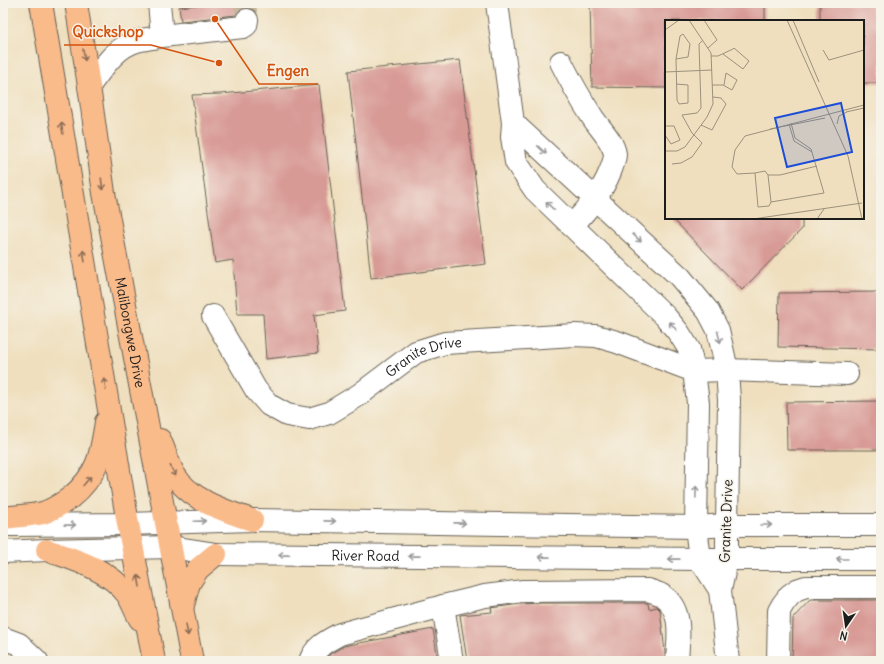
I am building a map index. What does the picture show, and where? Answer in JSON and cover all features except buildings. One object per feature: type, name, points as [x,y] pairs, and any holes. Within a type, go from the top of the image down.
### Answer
[{"type":"main road","points":[[41,3],[128,524],[148,636],[154,661]]},
{"type":"main road","name":"Malibongwe Drive","points":[[76,3],[104,193],[192,661]]},
{"type":"main road","points":[[141,396],[174,474],[184,486],[196,496],[225,511],[252,520]]},
{"type":"main road","points":[[3,518],[44,513],[64,502],[80,490],[92,476],[99,458],[109,405]]},
{"type":"main road","points":[[47,550],[84,564],[103,573],[113,580],[127,594],[148,636]]},
{"type":"main road","points":[[183,607],[190,583],[198,568],[216,554]]},
{"type":"street","points":[[159,3],[162,36]]},
{"type":"street","name":"Granite Drive","points":[[497,3],[513,123],[512,137],[516,162],[535,190],[665,316],[679,332],[688,349],[694,371],[698,403],[696,527],[700,559],[720,590]]},
{"type":"street","points":[[89,86],[111,57],[135,41],[162,36],[243,27],[246,25],[247,20]]},
{"type":"street","points":[[561,62],[573,87],[610,143],[615,154],[614,164],[605,185],[596,200],[572,226]]},
{"type":"street","name":"Granite Drive","points":[[513,123],[680,277],[708,311],[718,330],[727,370],[729,400],[727,525],[728,559],[720,590]]},
{"type":"street","name":"Granite Drive","points":[[213,316],[256,390],[269,406],[287,415],[309,419],[329,413],[359,396],[416,352],[445,343],[574,334],[596,336],[618,342],[694,371],[727,370],[847,374]]},
{"type":"street","points":[[3,525],[128,524],[252,520],[696,527],[727,525],[881,525]]},
{"type":"street","name":"River Road","points":[[3,552],[171,547],[216,554],[700,559],[881,559]]},
{"type":"street","points":[[778,661],[780,611],[783,604],[797,590],[806,587],[881,587]]},
{"type":"street","points":[[310,661],[313,655],[325,642],[340,634],[485,596],[522,591],[648,590],[662,595],[672,604],[678,623],[677,661]]},
{"type":"street","points":[[720,590],[728,661]]},
{"type":"street","points":[[443,606],[452,661]]},
{"type":"street","points":[[3,638],[19,644],[36,661]]},
{"type":"tunnel","points":[[245,3],[247,20]]},
{"type":"place","name":"Engen","points":[[215,19]]},
{"type":"place","name":"Quickshop","points":[[219,63]]}]
